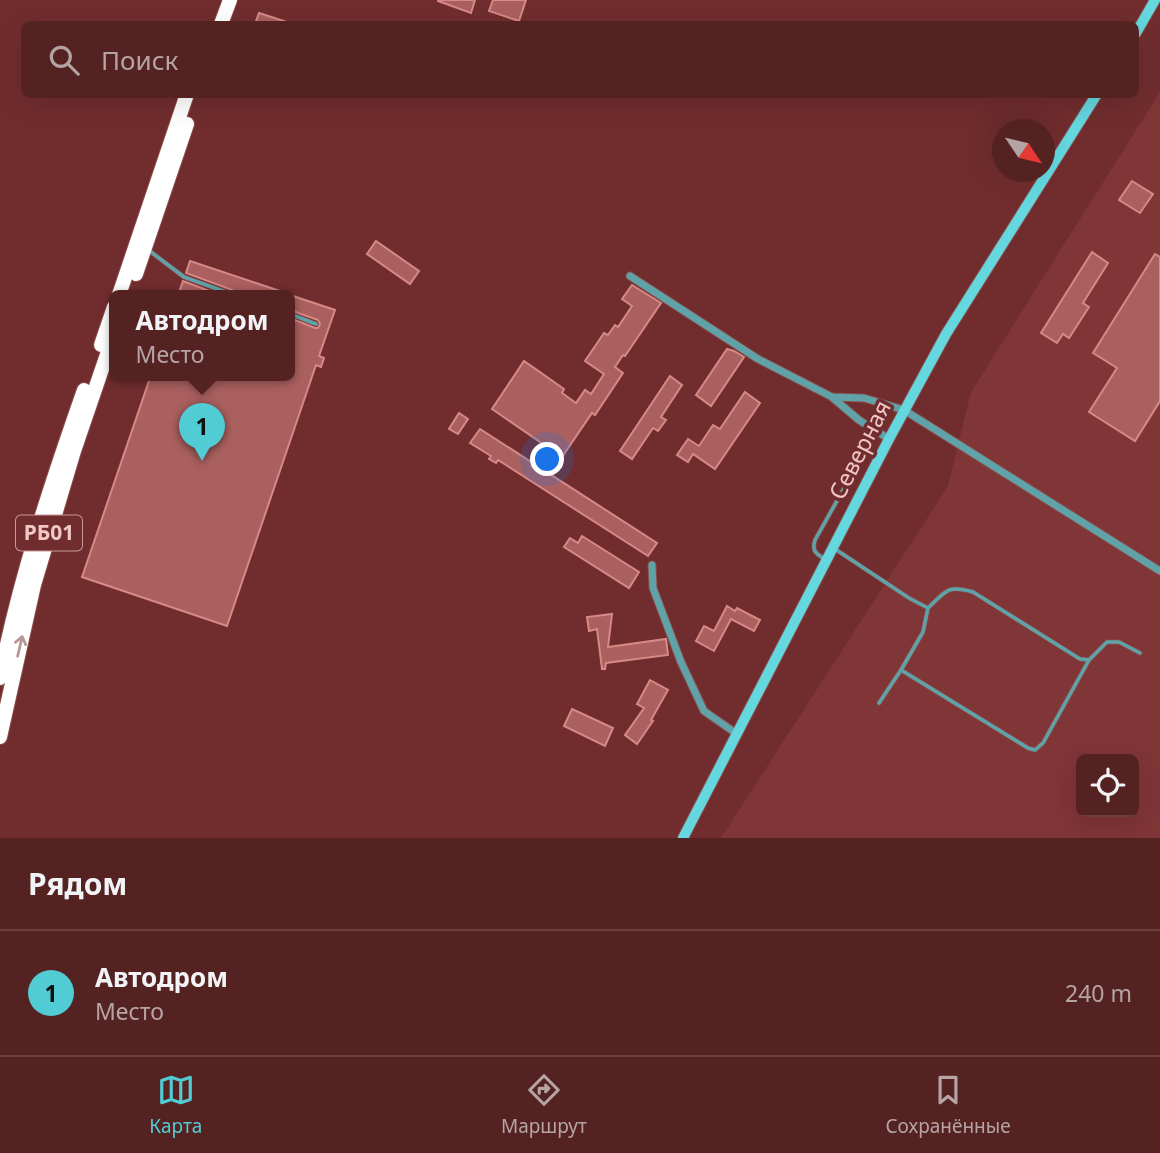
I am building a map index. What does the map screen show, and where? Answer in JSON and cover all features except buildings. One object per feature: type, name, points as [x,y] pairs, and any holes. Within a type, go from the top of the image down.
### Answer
[{"type":"highway","points":[[213,21],[220,0]]},
{"type":"highway","points":[[221,21],[230,0]]},
{"type":"highway","points":[[130,290],[141,245],[186,98]]},
{"type":"highway","points":[[121,290],[141,245],[196,98]]},
{"type":"highway","name":"РБ01","points":[[0,678],[39,525],[109,321]]},
{"type":"highway","name":"РБ01","points":[[0,737],[38,572],[74,451],[109,349]]},
{"type":"main road","points":[[1139,28],[1155,0]]},
{"type":"main road","name":"Северная","points":[[682,838],[888,439],[946,334],[1094,98]]},
{"type":"street","points":[[630,276],[758,359],[832,397],[859,420],[888,439]]},
{"type":"street","points":[[832,397],[864,398],[904,410],[1160,571]]},
{"type":"street","points":[[652,565],[653,588],[681,663],[704,711],[737,734]]},
{"type":"lane","points":[[141,245],[184,277],[220,290]]},
{"type":"lane","points":[[295,316],[317,324]]},
{"type":"lane","points":[[827,561],[815,552],[813,548],[816,540],[877,431]]},
{"type":"lane","points":[[833,548],[928,608]]},
{"type":"lane","points":[[879,703],[923,632],[928,608],[948,589],[959,588],[973,592],[1080,659],[1089,660]]},
{"type":"lane","points":[[901,670],[1035,750],[1043,743],[1089,660],[1107,642],[1119,642],[1140,653]]},
{"type":"shaded area","points":[[1160,92],[1160,838],[721,838],[948,486],[971,392]]},
{"type":"place","name":"Автодром","points":[[202,461]]}]
